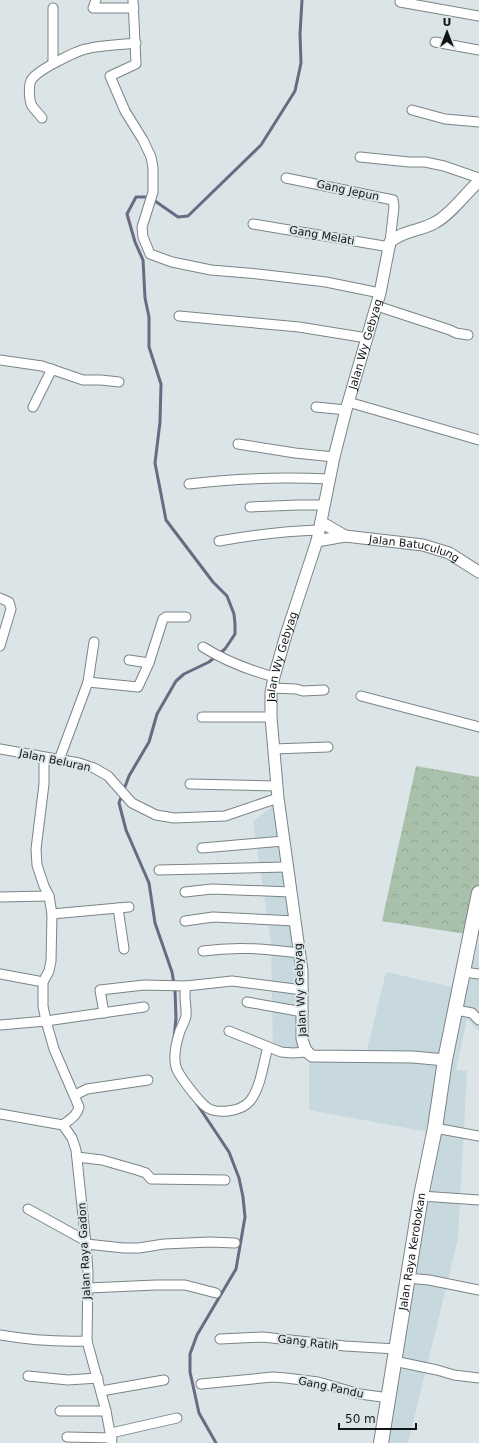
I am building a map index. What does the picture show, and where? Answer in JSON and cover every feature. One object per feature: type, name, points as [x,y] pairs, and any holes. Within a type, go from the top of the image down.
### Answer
[{"type":"main road","name":"Jalan Raya Kerobokan","points":[[381,1443],[407,1278],[421,1196],[435,1128],[445,1060],[459,1010],[464,972],[476,923],[479,897]]},
{"type":"street","points":[[96,0],[93,8],[134,4],[136,64],[110,76],[125,111],[143,140],[151,157],[153,168],[153,192],[142,227],[143,237],[150,254],[172,262],[211,270],[326,282],[380,293]]},
{"type":"street","points":[[400,2],[479,16]]},
{"type":"street","points":[[53,8],[53,64]]},
{"type":"street","points":[[435,42],[479,50]]},
{"type":"street","points":[[42,118],[32,106],[30,84],[34,77],[53,64],[86,49],[136,43]]},
{"type":"street","points":[[412,110],[445,119],[479,122]]},
{"type":"street","points":[[360,157],[409,162],[425,162],[444,166],[479,180],[436,223],[401,234],[390,244]]},
{"type":"street","name":"Gang Jepun","points":[[286,178],[393,200],[394,207],[390,244]]},
{"type":"street","name":"Gang Melati","points":[[253,224],[390,244]]},
{"type":"street","name":"Jalan Wy Gebyag","points":[[390,244],[377,306],[347,406],[334,457],[319,531],[286,635],[273,682],[271,718],[278,798],[300,952],[303,990],[302,1038],[304,1047],[312,1056],[412,1057],[445,1060]]},
{"type":"street","points":[[377,306],[456,333],[468,335]]},
{"type":"street","points":[[179,316],[299,326],[367,338]]},
{"type":"street","points":[[0,360],[37,364],[83,380],[119,382]]},
{"type":"street","points":[[33,406],[52,369]]},
{"type":"street","points":[[316,407],[347,406],[479,440]]},
{"type":"street","points":[[238,444],[334,457]]},
{"type":"street","points":[[189,484],[238,478],[329,478]]},
{"type":"street","points":[[250,507],[324,505]]},
{"type":"street","points":[[219,541],[285,531],[319,531]]},
{"type":"street","name":"Jalan Batuculung","points":[[319,531],[345,536],[423,545],[436,548],[449,552],[479,572]]},
{"type":"street","name":"Jalan Batuculung","points":[[319,531],[345,536]]},
{"type":"street","points":[[0,598],[9,602],[11,609],[0,646]]},
{"type":"street","points":[[88,682],[138,687],[149,664],[164,619],[166,617],[186,617]]},
{"type":"street","points":[[59,760],[88,682],[94,642]]},
{"type":"street","points":[[203,647],[273,682],[303,691],[324,690]]},
{"type":"street","points":[[129,660],[149,664]]},
{"type":"street","points":[[361,696],[479,728]]},
{"type":"street","points":[[202,717],[271,718]]},
{"type":"street","points":[[274,749],[328,747]]},
{"type":"street","name":"Jalan Beluran","points":[[0,749],[94,768],[108,776],[132,803],[156,815],[174,818],[225,816],[278,798]]},
{"type":"street","points":[[0,1114],[64,1125],[78,1112],[79,1107],[60,1066],[46,1021],[42,996],[43,982],[49,971],[52,914],[49,896],[37,865],[36,849],[44,784],[44,758]]},
{"type":"street","points":[[190,784],[277,786]]},
{"type":"street","points":[[202,848],[284,841]]},
{"type":"street","points":[[159,870],[288,867]]},
{"type":"street","points":[[185,892],[212,889],[291,892]]},
{"type":"street","points":[[0,897],[49,896]]},
{"type":"street","points":[[52,914],[129,907]]},
{"type":"street","points":[[118,908],[124,949]]},
{"type":"street","points":[[185,921],[213,917],[295,921]]},
{"type":"street","points":[[203,951],[251,948],[300,952]]},
{"type":"street","points":[[464,972],[479,974]]},
{"type":"street","points":[[0,974],[38,981]]},
{"type":"street","points":[[104,1013],[100,990],[144,986],[183,986],[232,981],[303,990]]},
{"type":"street","points":[[183,986],[185,990],[186,1015],[177,1043],[175,1066],[181,1077],[205,1107],[216,1111],[228,1111],[240,1108],[249,1103],[258,1085],[268,1047]]},
{"type":"street","points":[[247,1002],[303,1012]]},
{"type":"street","points":[[0,1025],[46,1021],[144,1007]]},
{"type":"street","points":[[459,1010],[479,1010]]},
{"type":"street","points":[[459,1010],[472,1013],[479,1020]]},
{"type":"street","points":[[229,1031],[281,1052],[307,1052]]},
{"type":"street","points":[[74,1095],[87,1089],[148,1080]]},
{"type":"street","name":"Jalan Raya Gadon","points":[[64,1125],[72,1138],[77,1157],[86,1242],[88,1288],[87,1341],[98,1378],[112,1438]]},
{"type":"street","points":[[435,1128],[479,1136]]},
{"type":"street","points":[[77,1157],[102,1160],[137,1170],[146,1173],[151,1179],[225,1180]]},
{"type":"street","points":[[421,1196],[479,1200]]},
{"type":"street","points":[[28,1209],[86,1242],[124,1248],[139,1248],[164,1244],[210,1242],[235,1243]]},
{"type":"street","points":[[407,1278],[429,1280],[479,1290]]},
{"type":"street","points":[[88,1288],[176,1285],[216,1293]]},
{"type":"street","points":[[0,1335],[25,1339],[87,1341]]},
{"type":"street","name":"Gang Ratih","points":[[220,1339],[263,1337],[345,1346],[395,1355],[454,1375],[479,1378]]},
{"type":"street","points":[[28,1376],[68,1380],[98,1378]]},
{"type":"street","name":"Gang Pandu","points":[[201,1384],[273,1377],[318,1382],[360,1394],[389,1398]]},
{"type":"street","points":[[101,1391],[164,1380]]},
{"type":"street","points":[[60,1411],[106,1411]]},
{"type":"street","points":[[67,1437],[112,1438],[177,1418]]},
{"type":"shaded area","points":[[280,801],[306,964],[309,1053],[273,1055],[271,943],[253,821]]},
{"type":"shaded area","points":[[479,941],[479,1031],[467,1019],[456,1070],[467,1071],[458,1239],[408,1443],[385,1443],[405,1308],[439,1134],[309,1110],[309,1053],[365,1058],[386,972],[466,990]]},
{"type":"green space","points":[[416,766],[479,777],[479,936],[382,921]]},
{"type":"waterway","points":[[174,1039],[176,1018],[175,990],[172,972],[155,923],[149,883],[126,830],[119,803],[129,776],[149,742],[157,714],[176,681],[184,674],[209,662],[225,649],[235,634],[235,624],[234,614],[227,596],[213,582],[166,520],[155,463],[160,422],[161,384],[149,347],[149,317],[145,298],[143,260],[135,242],[127,214],[136,197],[146,197],[155,201],[178,217],[188,216],[261,145],[295,91],[301,63],[300,34],[302,0]]},
{"type":"waterway","points":[[195,1101],[229,1152],[239,1178],[245,1217],[236,1269],[197,1335],[190,1354],[190,1372],[199,1413],[216,1443]]}]
